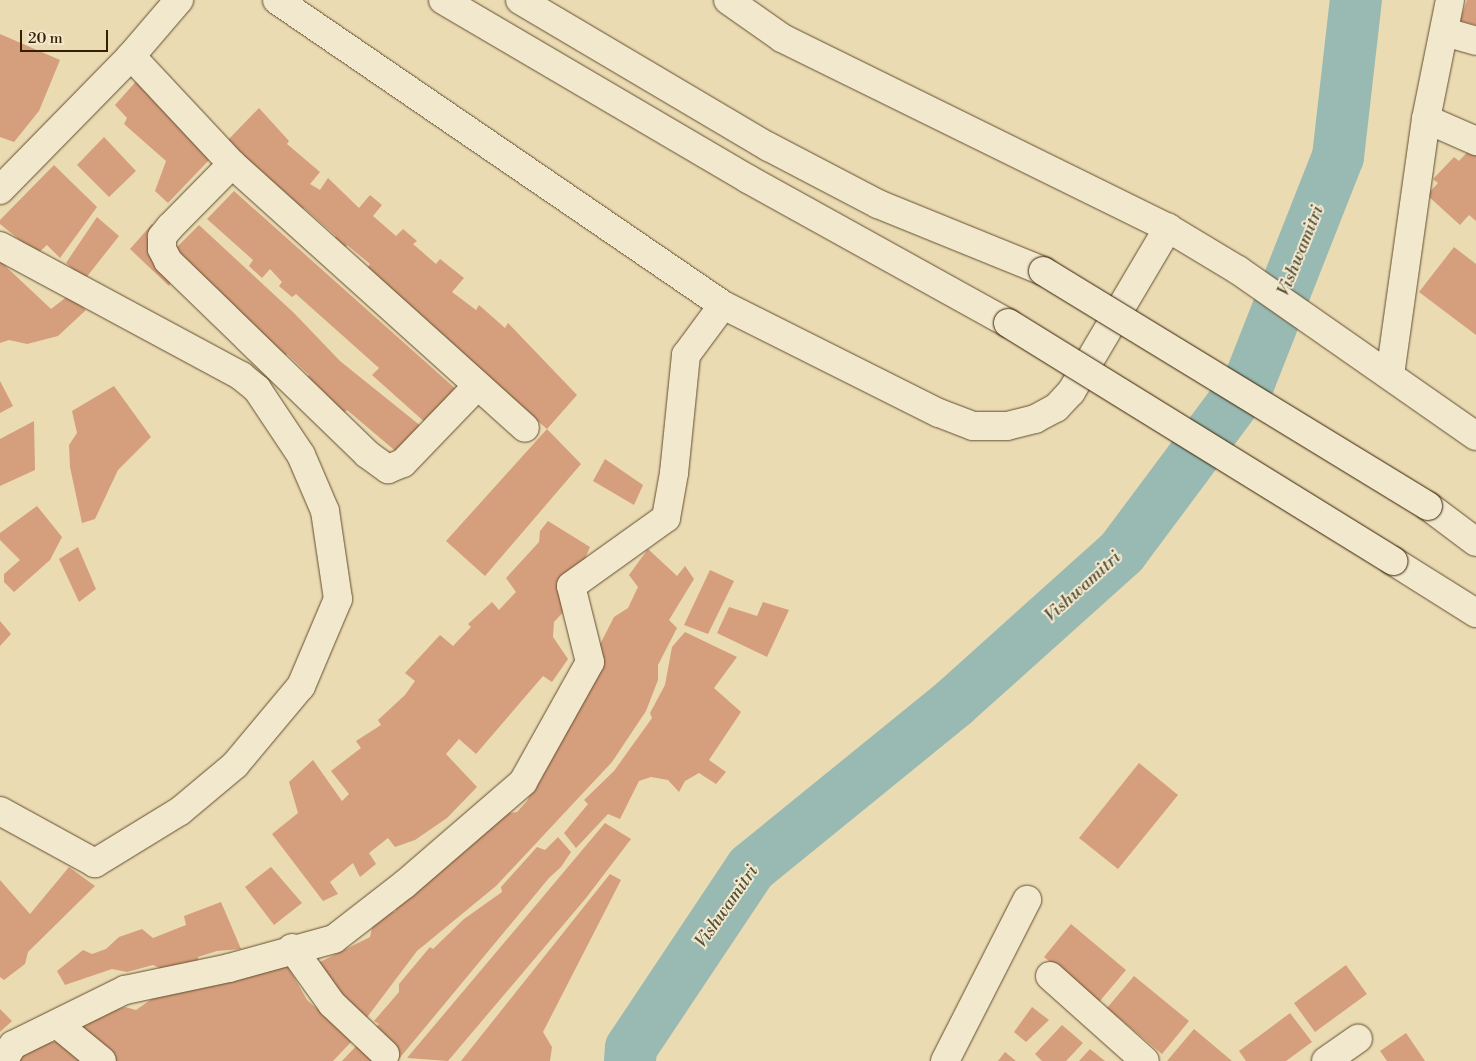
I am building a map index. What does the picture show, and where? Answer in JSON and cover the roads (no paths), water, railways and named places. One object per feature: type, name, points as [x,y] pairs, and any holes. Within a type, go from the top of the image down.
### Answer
[{"type":"street","points":[[0,190],[131,56],[179,0]]},
{"type":"street","points":[[277,0],[723,305],[939,414],[973,426],[1007,426],[1035,419],[1056,408],[1071,392],[1168,228]]},
{"type":"street","points":[[443,0],[748,179],[1008,324],[1476,613]]},
{"type":"street","points":[[520,0],[769,147],[878,204],[1043,271],[1428,506],[1476,542]]},
{"type":"street","points":[[728,0],[782,38],[1168,228],[1238,270],[1476,436]]},
{"type":"street","points":[[1384,371],[1426,119],[1450,0]]},
{"type":"street","points":[[1444,32],[1476,41]]},
{"type":"street","points":[[131,56],[232,164],[525,428]]},
{"type":"street","points":[[1426,119],[1476,141]]},
{"type":"street","points":[[232,164],[170,227],[162,237],[162,249],[168,260],[366,454],[388,469],[403,463],[477,386]]},
{"type":"street","points":[[0,246],[241,376],[257,388],[301,455],[325,510],[338,599],[301,686],[235,766],[180,811],[95,864],[0,811]]},
{"type":"street","points":[[3,1061],[13,1045],[125,990],[229,968],[292,948],[334,939],[405,884],[523,782],[590,662],[571,586],[666,518],[674,473],[686,355],[723,305]]},
{"type":"street","points":[[945,1061],[1027,900]]},
{"type":"street","points":[[292,948],[332,1004],[385,1054]]},
{"type":"street","points":[[1050,976],[1145,1061]]},
{"type":"street","points":[[57,1024],[102,1061]]},
{"type":"street","points":[[1326,1061],[1358,1038]]},
{"type":"waterway","name":"Vishwamitri","points":[[630,1061],[631,1048],[751,868],[955,702],[1122,552],[1250,380],[1338,157],[1356,0]]}]
